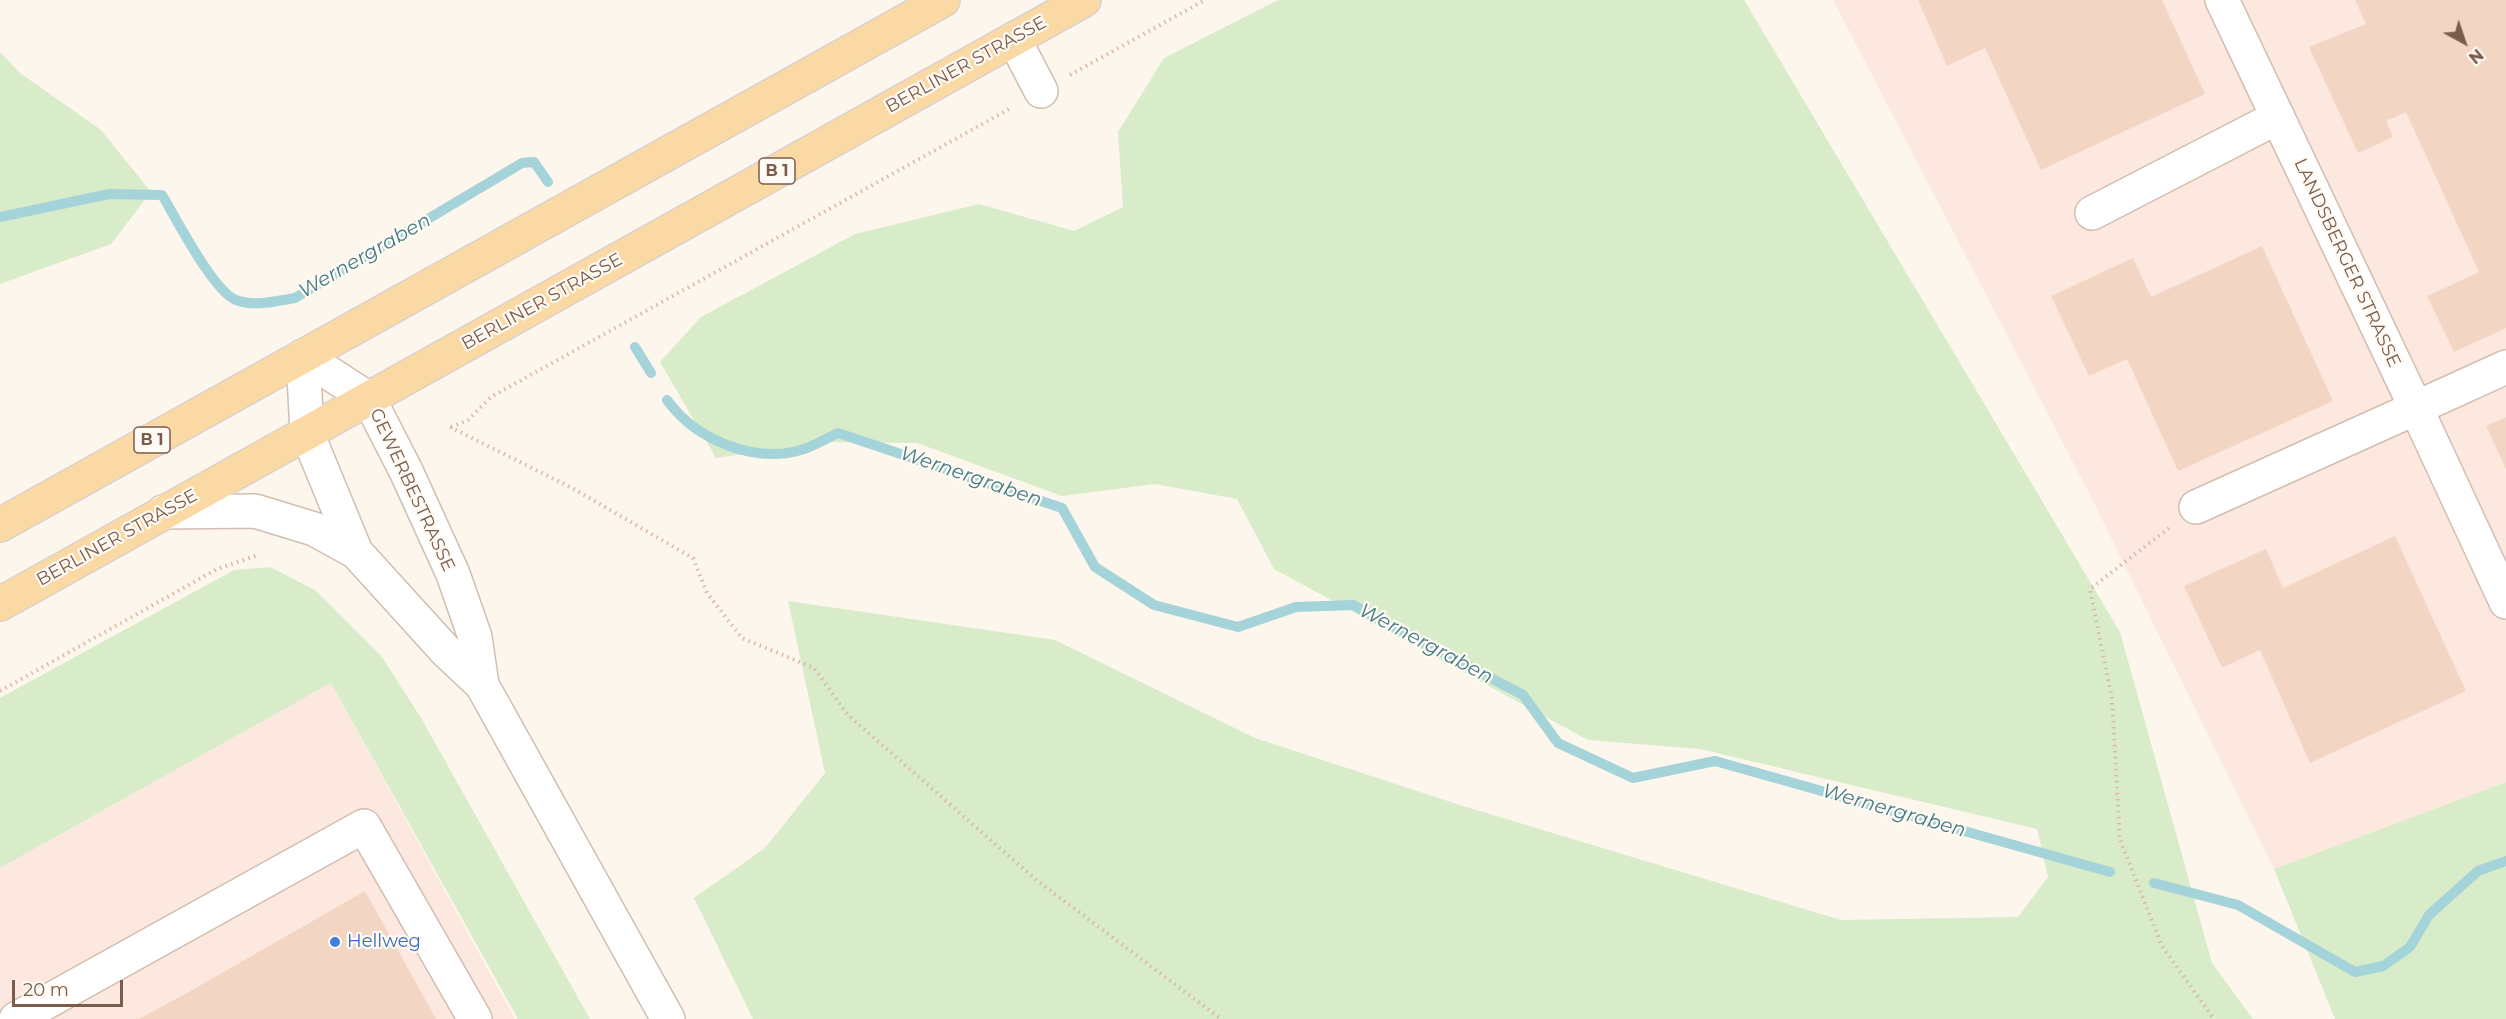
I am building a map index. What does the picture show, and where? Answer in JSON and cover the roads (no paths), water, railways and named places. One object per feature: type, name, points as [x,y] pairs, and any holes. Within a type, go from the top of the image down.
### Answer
[{"type":"main road","name":"B 1","points":[[0,525],[943,0]]},
{"type":"main road","name":"BERLINER STRASSE","points":[[0,604],[1084,0]]},
{"type":"street","name":"LANDSBERGER STRASSE","points":[[2222,0],[2506,602]]},
{"type":"street","points":[[1014,39],[1041,91]]},
{"type":"street","points":[[2092,213],[2278,117]]},
{"type":"street","name":"GEWERBESTRASSE","points":[[303,356],[369,399],[406,471],[453,574],[475,637],[482,684]]},
{"type":"street","name":"GEWERBESTRASSE","points":[[303,356],[307,433],[356,552],[446,650],[482,684],[668,1019]]},
{"type":"street","points":[[2196,507],[2506,368]]},
{"type":"street","points":[[163,512],[255,511],[314,529],[356,552]]},
{"type":"street","points":[[16,1019],[364,826],[475,1019]]},
{"type":"waterway","name":"Wernergraben","points":[[0,217],[109,194],[162,195],[196,253],[217,283],[236,300],[258,303],[295,298],[522,163],[534,162],[548,182]]},
{"type":"waterway","name":"Wernergraben","points":[[635,347],[651,373]]},
{"type":"waterway","name":"Wernergraben","points":[[667,400],[694,427],[728,446],[766,454],[786,453],[804,449],[838,433],[1062,508],[1095,567],[1154,605],[1238,627],[1296,607],[1353,605],[1523,695],[1558,743],[1633,778],[1715,761],[2110,872]]},
{"type":"waterway","name":"Wernergraben","points":[[2154,883],[2238,905],[2355,972],[2383,966],[2410,947],[2429,915],[2478,871],[2506,861]]},
{"type":"place","name":"Hellweg","points":[[335,942]]}]
